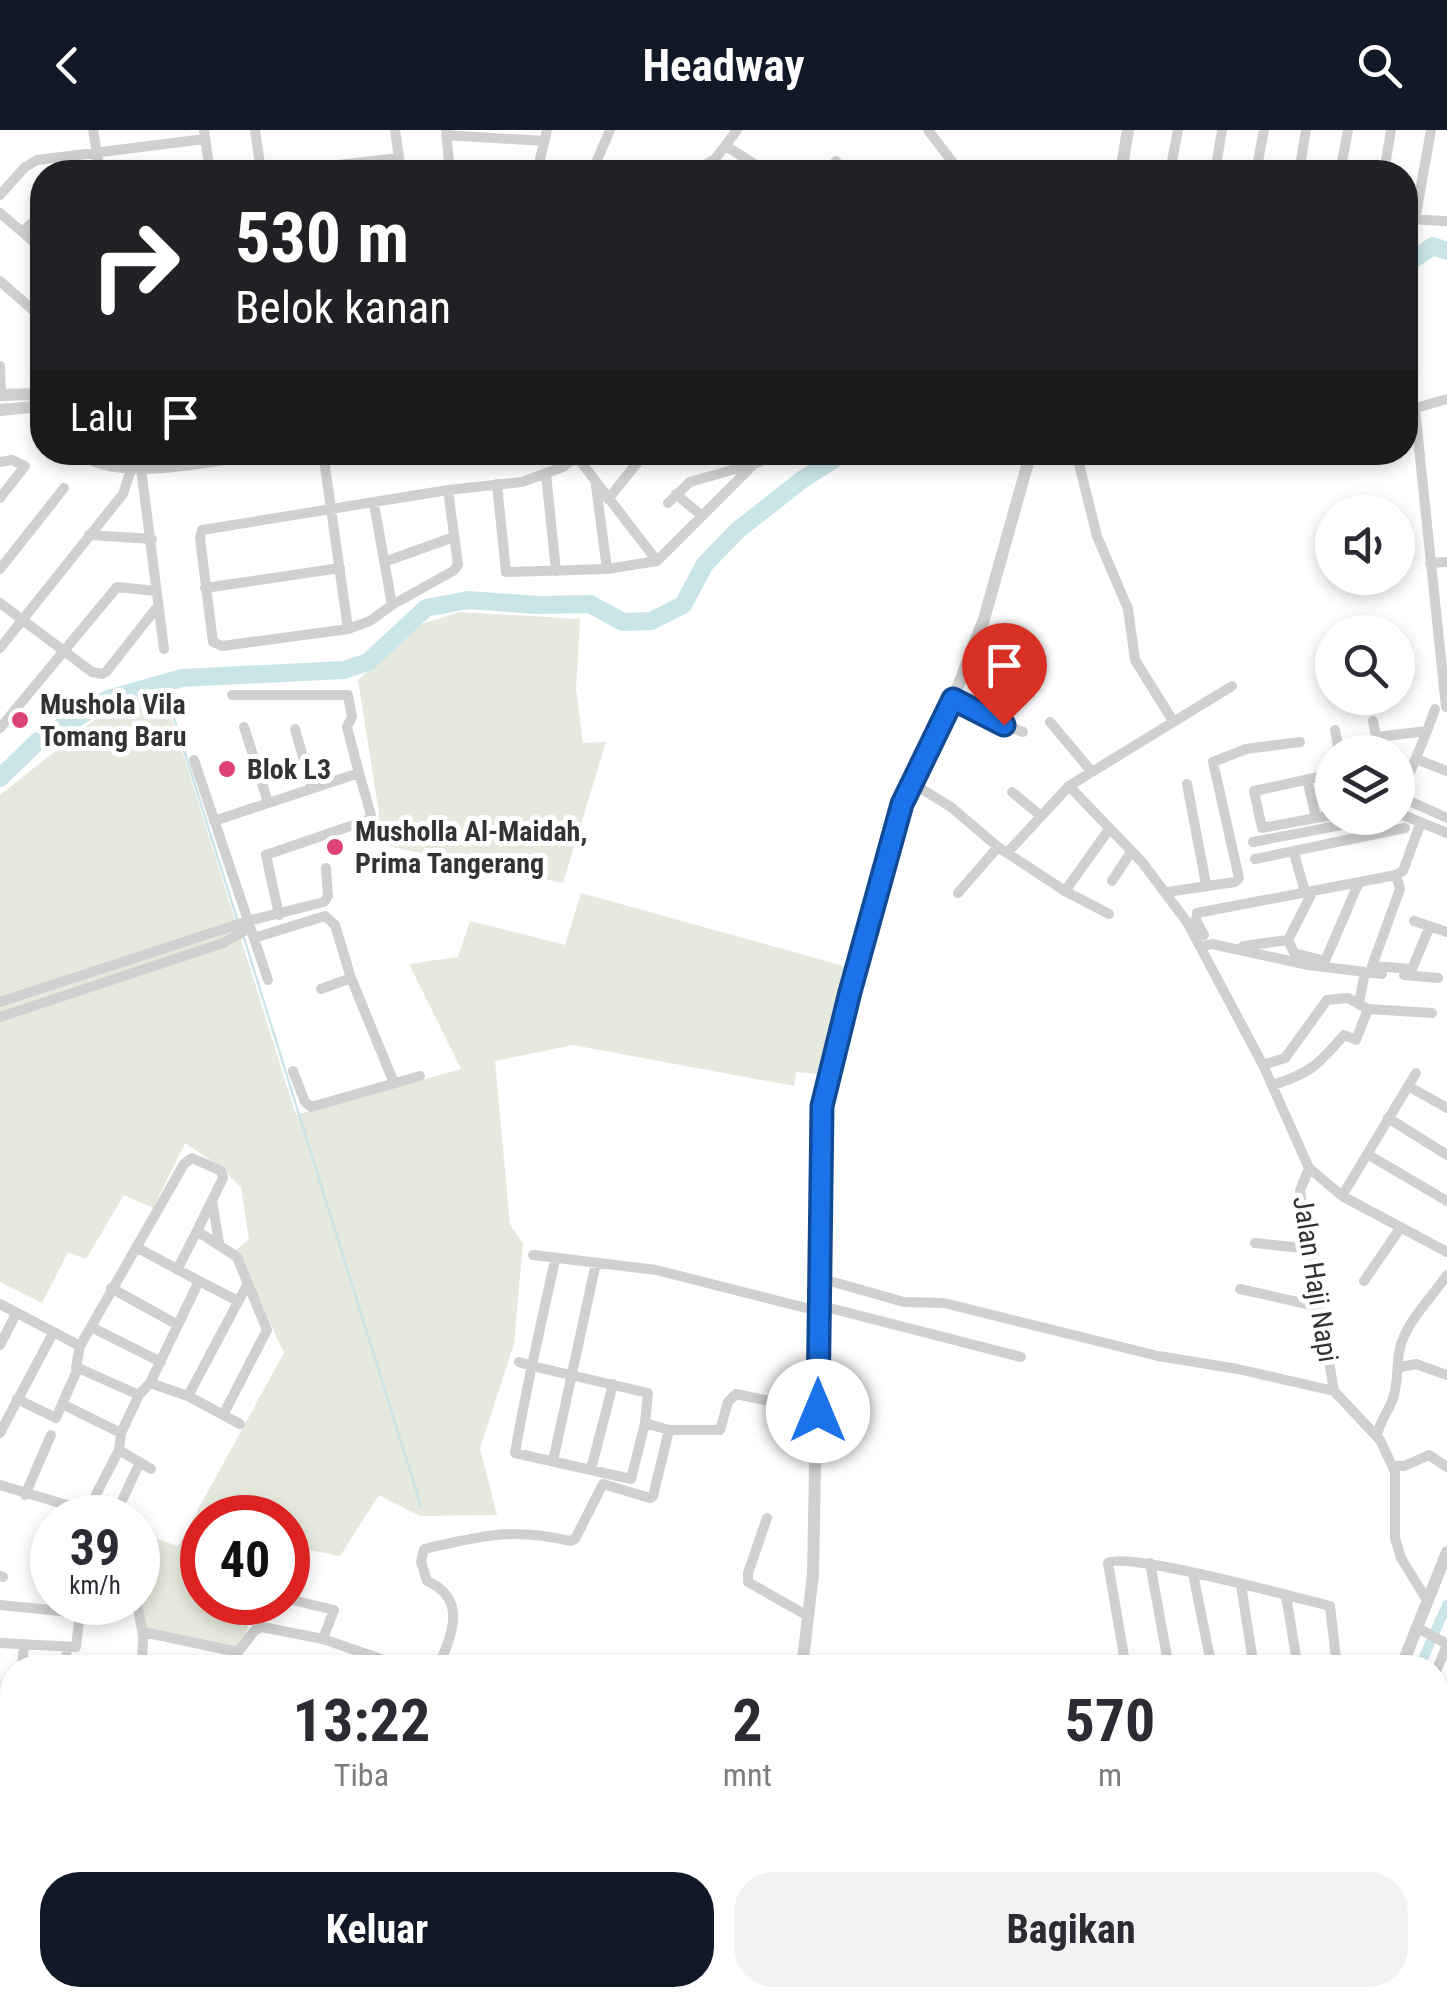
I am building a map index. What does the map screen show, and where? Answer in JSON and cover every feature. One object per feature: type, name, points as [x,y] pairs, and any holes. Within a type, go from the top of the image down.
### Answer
[{"type":"street","points":[[93,130],[98,160]]},
{"type":"street","points":[[255,130],[259,160]]},
{"type":"street","points":[[382,160],[399,158],[395,130]]},
{"type":"street","points":[[597,160],[610,130]]},
{"type":"street","points":[[712,160],[737,130]]},
{"type":"street","points":[[928,130],[951,160]]},
{"type":"street","points":[[1123,160],[1128,130]]},
{"type":"street","points":[[1172,160],[1178,130]]},
{"type":"street","points":[[1217,160],[1222,130]]},
{"type":"street","points":[[1258,160],[1264,130]]},
{"type":"street","points":[[1301,160],[1306,130]]},
{"type":"street","points":[[1342,160],[1348,130]]},
{"type":"street","points":[[1386,160],[1391,130]]},
{"type":"street","points":[[1418,185],[1431,130]]},
{"type":"street","points":[[449,160],[446,133],[545,135],[540,160]]},
{"type":"street","points":[[37,160],[204,135],[208,160]]},
{"type":"street","points":[[726,146],[748,160]]},
{"type":"street","points":[[0,194],[30,164]]},
{"type":"street","points":[[0,214],[30,239]]},
{"type":"street","points":[[1418,219],[1447,221]]},
{"type":"street","points":[[22,232],[30,225]]},
{"type":"street","points":[[0,280],[30,307]]},
{"type":"street","points":[[0,366],[0,395],[30,394]]},
{"type":"street","points":[[1418,408],[1447,399]]},
{"type":"street","points":[[0,410],[30,407]]},
{"type":"street","points":[[0,462],[12,460],[25,466],[2,491]]},
{"type":"street","points":[[100,465],[136,469],[167,465]]},
{"type":"street","points":[[325,465],[348,629]]},
{"type":"street","points":[[448,490],[458,565],[453,571],[370,621],[348,629],[216,644],[211,638],[200,532],[448,490],[522,482],[560,465]]},
{"type":"street","points":[[584,465],[656,562]]},
{"type":"street","points":[[608,499],[635,465]]},
{"type":"street","points":[[702,516],[672,499],[690,482],[750,465]]},
{"type":"street","points":[[497,484],[506,572],[607,569],[656,562],[753,465]]},
{"type":"street","points":[[804,1655],[814,1574],[822,1106],[854,974],[910,782],[953,699],[984,619],[1027,465]]},
{"type":"street","points":[[1079,465],[1097,536],[1128,609],[1135,660],[1173,722]]},
{"type":"street","points":[[1415,762],[1446,687],[1441,604],[1430,563],[1417,465]]},
{"type":"street","points":[[0,648],[127,488],[136,469]]},
{"type":"street","points":[[136,469],[152,540],[164,648]]},
{"type":"street","points":[[546,474],[556,571]]},
{"type":"street","points":[[596,485],[607,569]]},
{"type":"street","points":[[0,569],[64,488]]},
{"type":"street","points":[[374,504],[392,605]]},
{"type":"street","points":[[89,535],[152,540]]},
{"type":"street","points":[[384,562],[454,537]]},
{"type":"street","points":[[1430,563],[1447,562]]},
{"type":"street","points":[[205,588],[340,568]]},
{"type":"street","points":[[0,728],[117,588],[157,591]]},
{"type":"street","points":[[0,603],[92,672],[104,673],[159,606]]},
{"type":"street","points":[[958,892],[1069,786],[1232,686]]},
{"type":"street","points":[[232,695],[348,695],[352,718],[347,727],[371,815],[368,820],[266,855],[279,915]]},
{"type":"street","points":[[953,699],[1024,732]]},
{"type":"street","points":[[1373,720],[1377,735]]},
{"type":"street","points":[[1050,722],[1092,772]]},
{"type":"street","points":[[244,727],[268,802]]},
{"type":"street","points":[[295,729],[312,788]]},
{"type":"street","points":[[1335,730],[1336,735]]},
{"type":"street","points":[[1394,735],[1427,731]]},
{"type":"street","points":[[1167,892],[1235,882],[1239,878],[1213,762],[1246,749],[1300,742]]},
{"type":"street","points":[[1416,759],[1447,772]]},
{"type":"street","points":[[194,760],[268,980]]},
{"type":"street","points":[[214,821],[358,774]]},
{"type":"street","points":[[1315,777],[1254,791],[1260,826],[1265,829],[1315,818]]},
{"type":"street","points":[[1307,778],[1315,814]]},
{"type":"street","points":[[910,782],[951,807],[1003,850],[1065,891],[1109,914]]},
{"type":"street","points":[[1187,784],[1206,884]]},
{"type":"street","points":[[1069,786],[1167,892],[1202,941],[1309,1168],[1342,1196],[1446,1248]]},
{"type":"street","points":[[1012,792],[1040,816]]},
{"type":"street","points":[[1415,806],[1447,818]]},
{"type":"street","points":[[1415,820],[1447,833]]},
{"type":"street","points":[[1202,941],[1197,912],[1396,876],[1403,871],[1420,822]]},
{"type":"street","points":[[1065,891],[1110,828]]},
{"type":"street","points":[[1253,842],[1315,830]]},
{"type":"street","points":[[1254,860],[1375,835]]},
{"type":"street","points":[[1112,881],[1131,852]]},
{"type":"street","points":[[1294,854],[1309,891],[1288,940],[1294,952],[1327,959],[1359,882]]},
{"type":"street","points":[[0,1017],[222,943],[279,915],[324,902],[328,896],[326,868]]},
{"type":"street","points":[[1396,876],[1400,889],[1372,966],[1412,969],[1430,926]]},
{"type":"street","points":[[0,1002],[250,929],[325,916],[335,925],[351,978],[394,1083]]},
{"type":"street","points":[[1414,921],[1447,932]]},
{"type":"street","points":[[1244,946],[1288,940]]},
{"type":"street","points":[[1202,941],[1308,965],[1438,978]]},
{"type":"street","points":[[1273,1085],[1307,1073],[1322,1062],[1344,1034],[1356,1040],[1364,1006],[1365,972]]},
{"type":"street","points":[[321,989],[351,978]]},
{"type":"street","points":[[1263,1065],[1285,1058],[1327,1000],[1349,998],[1364,1006],[1432,1013]]},
{"type":"street","points":[[293,1071],[305,1102],[311,1106],[420,1076]]},
{"type":"street","points":[[1342,1196],[1416,1073]]},
{"type":"street","points":[[1408,1086],[1446,1107]]},
{"type":"street","points":[[1388,1118],[1447,1154]]},
{"type":"street","points":[[1367,1154],[1447,1201]]},
{"type":"street","points":[[139,1394],[75,1364],[80,1346],[111,1288],[188,1159],[202,1160],[221,1170],[223,1178],[178,1268]]},
{"type":"street","name":"Jalan Haji Napi","points":[[1309,1168],[1300,1191],[1334,1390],[1377,1437],[1395,1472],[1395,1538],[1401,1558],[1428,1602]]},
{"type":"street","points":[[212,1199],[219,1243]]},
{"type":"street","points":[[1364,1281],[1401,1228]]},
{"type":"street","points":[[197,1231],[238,1257],[267,1333],[223,1415]]},
{"type":"street","points":[[1255,1243],[1311,1249]]},
{"type":"street","points":[[136,1247],[238,1301]]},
{"type":"street","points":[[533,1256],[656,1270],[1021,1357]]},
{"type":"street","points":[[519,1362],[532,1366],[613,1384],[648,1394],[645,1423],[630,1480],[514,1453],[532,1366],[555,1260]]},
{"type":"street","points":[[553,1461],[596,1263]]},
{"type":"street","points":[[1377,1437],[1379,1424],[1392,1402],[1403,1338],[1447,1275]]},
{"type":"street","points":[[819,1278],[904,1302],[944,1303],[1158,1356],[1238,1368],[1334,1390]]},
{"type":"street","points":[[99,1495],[139,1394],[150,1383],[199,1281]]},
{"type":"street","points":[[188,1396],[247,1285]]},
{"type":"street","points":[[111,1288],[178,1325]]},
{"type":"street","points":[[1240,1288],[1320,1307]]},
{"type":"street","points":[[0,1304],[80,1346]]},
{"type":"street","points":[[0,1345],[16,1314]]},
{"type":"street","points":[[91,1327],[161,1362]]},
{"type":"street","points":[[0,1433],[52,1334]]},
{"type":"street","points":[[1401,1367],[1416,1364],[1447,1374]]},
{"type":"street","points":[[17,1399],[56,1418],[78,1368]]},
{"type":"street","points":[[150,1383],[188,1396],[240,1424]]},
{"type":"street","points":[[592,1470],[613,1384]]},
{"type":"street","points":[[645,1423],[670,1430],[720,1430],[728,1402],[736,1394],[818,1411]]},
{"type":"street","points":[[62,1404],[122,1433]]},
{"type":"street","points":[[442,1655],[452,1623],[453,1603],[443,1588],[427,1581],[421,1562],[423,1550],[503,1532],[534,1532],[570,1541],[603,1484],[653,1496],[670,1430]]},
{"type":"street","points":[[24,1495],[51,1435]]},
{"type":"street","points":[[119,1450],[151,1469]]},
{"type":"street","points":[[1392,1466],[1404,1466],[1429,1455],[1447,1467]]},
{"type":"street","points":[[124,1495],[140,1462]]},
{"type":"street","points":[[0,1485],[30,1497]]},
{"type":"street","points":[[767,1518],[748,1582],[808,1616]]},
{"type":"street","points":[[1408,1655],[1422,1630],[1447,1552]]},
{"type":"street","points":[[1124,1655],[1108,1562],[1115,1559],[1150,1563],[1332,1607],[1335,1655]]},
{"type":"street","points":[[1150,1563],[1167,1655]]},
{"type":"street","points":[[1193,1574],[1209,1655]]},
{"type":"street","points":[[1242,1585],[1252,1655]]},
{"type":"street","points":[[1286,1596],[1296,1655]]},
{"type":"street","points":[[0,1604],[79,1612],[76,1647],[0,1643]]},
{"type":"street","points":[[310,1605],[334,1611],[323,1639]]},
{"type":"street","points":[[142,1625],[142,1655]]},
{"type":"street","points":[[143,1632],[238,1652],[262,1627],[323,1639],[370,1655]]},
{"type":"street","points":[[1422,1630],[1446,1644]]},
{"type":"street","points":[[23,1655],[24,1644]]},
{"type":"street","points":[[66,1655],[67,1647]]},
{"type":"shaded area","points":[[460,612],[580,619],[576,689],[583,743],[606,742],[563,883],[378,844],[379,813],[358,680],[422,624]]},
{"type":"shaded area","points":[[162,686],[296,1115],[461,1069],[409,964],[458,957],[470,921],[565,945],[581,893],[844,966],[817,1074],[796,1072],[794,1086],[573,1045],[495,1061],[510,1225],[523,1243],[514,1344],[480,1448],[497,1515],[420,1516],[379,1495],[340,1556],[310,1550],[310,1495],[206,1495],[284,1353],[236,1250],[249,1239],[241,1188],[222,1168],[185,1143],[153,1208],[124,1195],[86,1259],[68,1252],[42,1303],[0,1282],[0,795],[93,721]]},
{"type":"shaded area","points":[[160,1540],[178,1546],[180,1542],[180,1625],[249,1625],[239,1650],[141,1628],[160,1625]]},
{"type":"waterway","points":[[1418,256],[1433,246],[1447,251]]},
{"type":"waterway","points":[[0,778],[38,741],[108,699],[182,678],[344,670],[368,662],[426,608],[468,600],[590,604],[623,622],[651,621],[683,605],[705,564],[738,530],[825,465]]},
{"type":"waterway","points":[[163,683],[237,919]]},
{"type":"waterway","points":[[244,938],[421,1506]]},
{"type":"waterway","points":[[1425,1655],[1447,1605]]},
{"type":"place","name":"Mushola Vila Tomang Baru","points":[[20,720]]},
{"type":"place","name":"Blok L3","points":[[227,769]]},
{"type":"place","name":"Musholla Al-Maidah, Prima Tangerang","points":[[335,847]]},
{"type":"route","points":[[818,1411],[822,1106],[878,888],[910,782],[953,699],[1004,725]]}]
